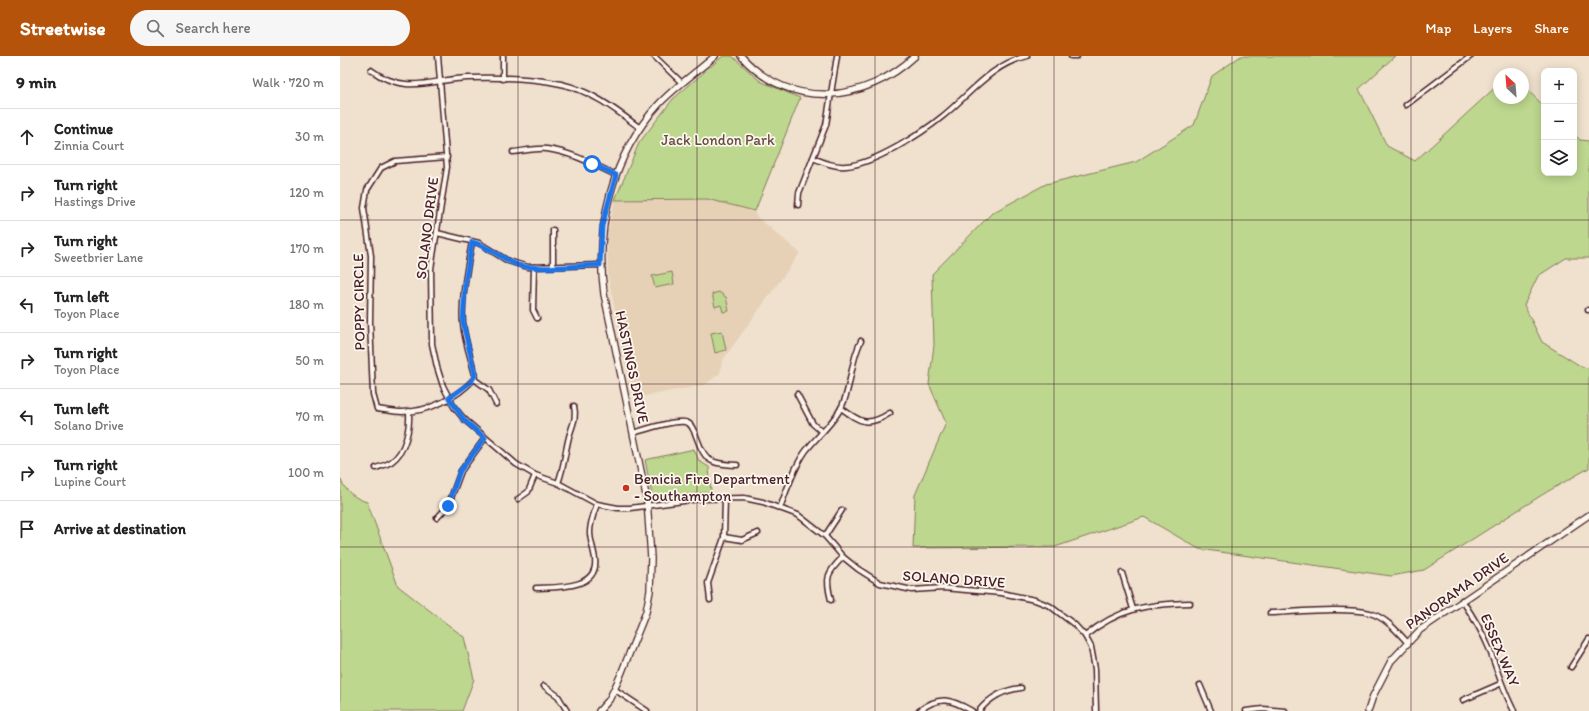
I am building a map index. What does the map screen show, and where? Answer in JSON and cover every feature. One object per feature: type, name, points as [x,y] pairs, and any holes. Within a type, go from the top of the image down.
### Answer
[{"type":"street","name":"SOLANO DRIVE","points":[[438,56],[447,157],[446,178],[431,269],[432,344],[437,367],[449,398],[464,420],[516,464],[535,476],[558,483],[597,504],[618,508],[647,506],[699,499],[725,498],[750,500],[780,508],[798,515],[825,536],[843,557],[870,578],[893,587],[912,590],[943,588],[1001,593],[1035,600],[1050,606],[1075,625],[1085,636],[1094,656],[1096,711]]},
{"type":"street","points":[[503,56],[503,79]]},
{"type":"street","points":[[654,56],[682,83]]},
{"type":"street","name":"HASTINGS DRIVE","points":[[600,711],[614,690],[646,612],[650,591],[651,558],[647,506],[604,294],[600,265],[602,226],[616,175],[640,128],[660,103],[715,56]]},
{"type":"street","points":[[741,56],[755,70],[780,84],[801,92],[831,94],[853,92],[880,83],[894,75],[915,56]]},
{"type":"street","points":[[798,205],[799,193],[826,125],[837,56]]},
{"type":"street","points":[[813,158],[834,165],[846,166],[867,161],[888,151],[943,116],[1006,63],[1027,56]]},
{"type":"street","points":[[1071,56],[1077,56]]},
{"type":"street","points":[[1406,105],[1471,56]]},
{"type":"street","points":[[371,70],[383,79],[395,84],[404,85],[466,78],[503,79],[560,84],[574,88],[604,101],[640,128]]},
{"type":"street","points":[[513,152],[546,149],[592,164],[616,175]]},
{"type":"street","name":"POPPY CIRCLE","points":[[447,157],[402,160],[395,162],[381,168],[367,190],[364,208],[371,256],[370,322],[372,376],[376,408],[409,411],[427,408],[449,398],[474,379]]},
{"type":"street","points":[[553,230],[553,266]]},
{"type":"street","points":[[437,233],[484,245],[513,263],[534,267],[600,265]]},
{"type":"street","points":[[472,242],[465,283],[463,323],[475,375],[474,379],[489,390],[496,404]]},
{"type":"street","points":[[534,267],[533,310],[537,318]]},
{"type":"street","points":[[780,508],[805,452],[841,408],[846,398],[855,354],[861,341]]},
{"type":"street","points":[[798,394],[814,424],[822,432]]},
{"type":"street","points":[[558,483],[564,466],[569,435],[575,419],[574,406]]},
{"type":"street","points":[[841,408],[861,422],[868,423],[881,419],[890,413]]},
{"type":"street","points":[[376,468],[392,462],[398,454],[410,426],[409,411]]},
{"type":"street","points":[[633,433],[680,421],[689,423],[701,450],[708,460],[719,464],[737,465]]},
{"type":"street","points":[[437,518],[448,506],[460,471],[485,438]]},
{"type":"street","points":[[518,499],[528,492],[535,476]]},
{"type":"street","points":[[710,600],[708,583],[724,537],[725,498]]},
{"type":"street","points":[[536,588],[570,586],[586,580],[591,576],[594,571],[596,560],[590,533],[597,504]]},
{"type":"street","points":[[825,536],[842,510]]},
{"type":"street","name":"PANORAMA DRIVE","points":[[1368,711],[1373,696],[1391,661],[1407,642],[1420,630],[1589,515]]},
{"type":"street","points":[[724,537],[742,540],[758,533]]},
{"type":"street","points":[[831,600],[827,585],[827,578],[830,571],[843,557]]},
{"type":"street","points":[[1122,573],[1134,609]]},
{"type":"street","name":"ESSEX WAY","points":[[1462,600],[1478,624],[1489,648],[1500,684],[1514,711]]},
{"type":"street","points":[[1085,636],[1105,622],[1134,609],[1149,605],[1190,603]]},
{"type":"street","points":[[1270,613],[1351,611],[1370,613],[1390,624],[1407,642]]},
{"type":"street","points":[[1571,667],[1589,640]]},
{"type":"street","points":[[1463,700],[1500,684]]},
{"type":"street","points":[[1200,685],[1211,711]]},
{"type":"street","points":[[544,686],[558,696],[567,711]]},
{"type":"street","points":[[979,711],[986,702],[999,694],[1009,689],[1021,688]]},
{"type":"street","points":[[614,690],[637,702],[647,711]]},
{"type":"street","points":[[918,711],[926,705],[942,700],[955,702],[972,711]]},
{"type":"street","points":[[1246,711],[1263,709],[1286,711]]},
{"type":"shaded area","points":[[707,199],[755,211],[756,216],[800,253],[722,361],[720,373],[705,385],[633,398],[608,276],[607,235],[615,200]]},
{"type":"green space","name":"Jack London Park","points":[[723,56],[732,56],[760,81],[800,98],[755,211],[707,199],[615,200],[639,143],[673,99]]},
{"type":"green space","points":[[1241,56],[1395,56],[1359,89],[1387,146],[1415,161],[1493,90],[1493,104],[1529,104],[1529,92],[1541,103],[1541,176],[1577,176],[1577,137],[1580,140],[1589,141],[1589,258],[1566,258],[1538,276],[1524,305],[1542,342],[1582,367],[1589,368],[1589,468],[1545,493],[1424,570],[1391,576],[1199,549],[1144,517],[1055,547],[913,548],[915,495],[946,423],[929,384],[934,345],[932,274],[992,213],[1046,184],[1136,162],[1194,125],[1212,76]]},
{"type":"green space","points":[[672,272],[674,284],[655,288],[652,276]]},
{"type":"green space","points":[[719,292],[726,297],[729,311],[723,312],[721,305],[715,307],[712,294]]},
{"type":"green space","points":[[722,331],[726,350],[715,353],[711,333]]},
{"type":"green space","points":[[694,449],[699,461],[709,467],[711,492],[658,498],[652,495],[645,460]]},
{"type":"green space","points":[[340,478],[344,487],[350,493],[367,502],[398,586],[464,637],[474,679],[462,711],[340,711]]},
{"type":"place","name":"Benicia Fire Department - Southampton","points":[[626,488]]},
{"type":"route","points":[[448,506],[460,471],[485,438],[464,420],[449,398],[471,382],[475,375],[463,323],[465,283],[472,242],[484,245],[508,261],[528,267],[600,265],[602,226],[616,175],[592,164]]}]
